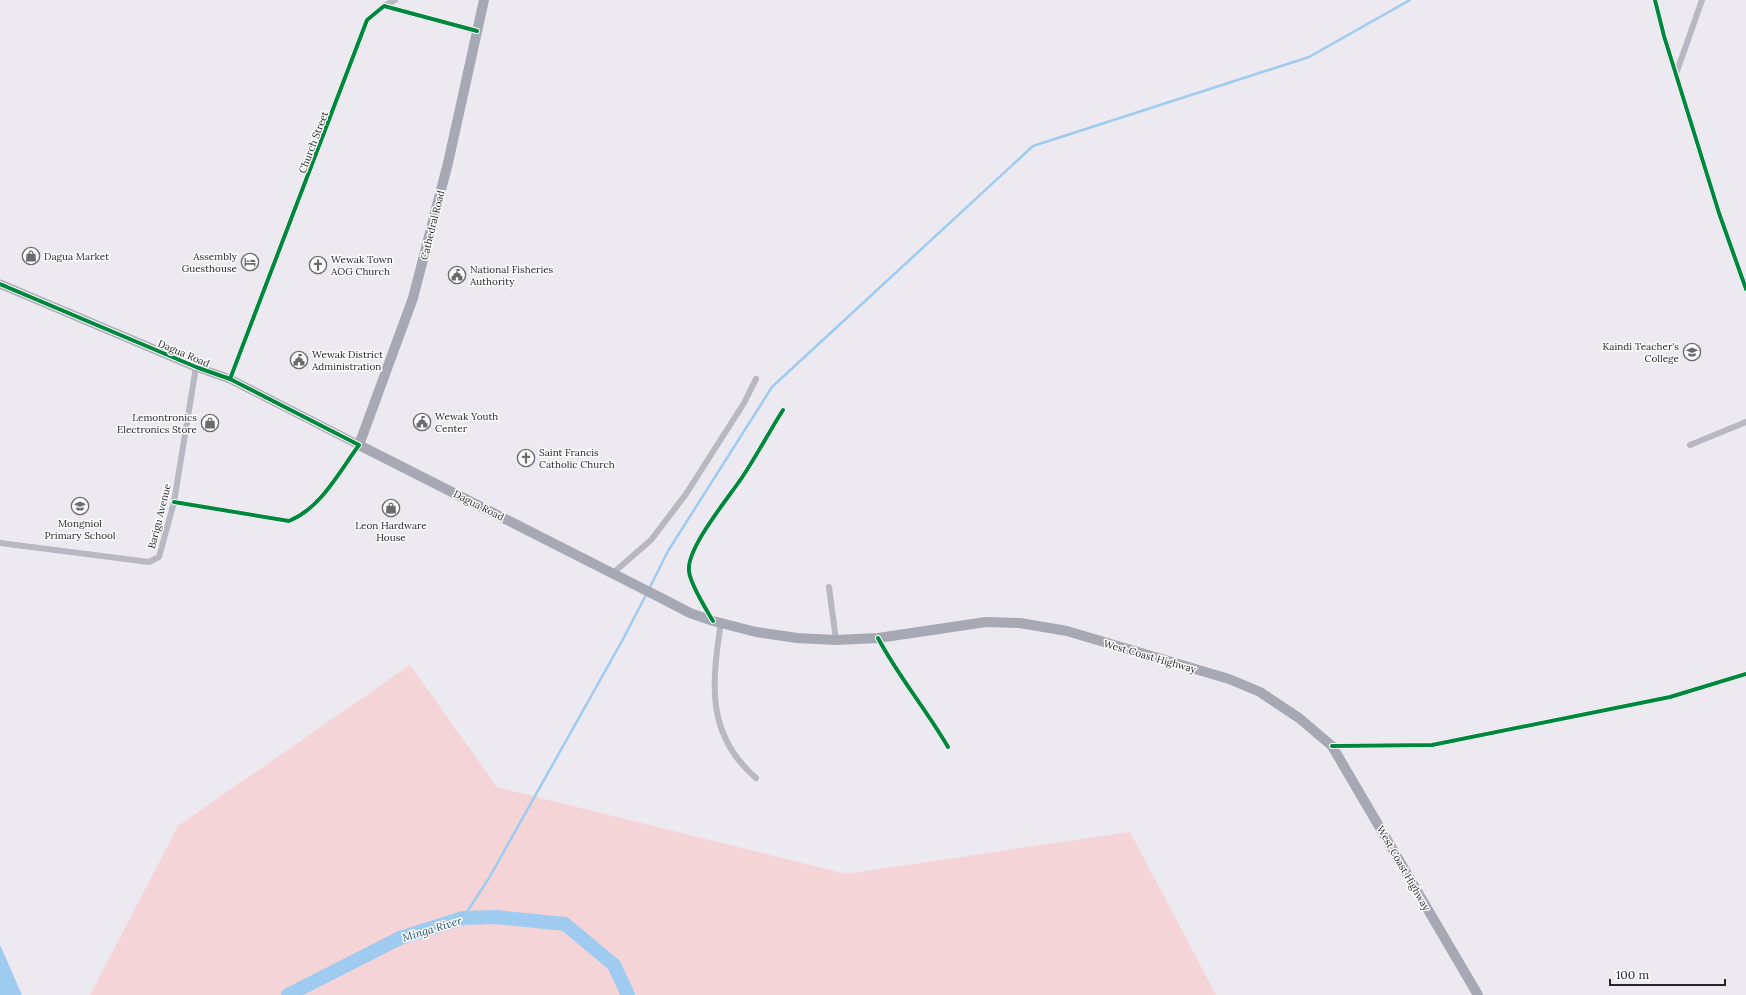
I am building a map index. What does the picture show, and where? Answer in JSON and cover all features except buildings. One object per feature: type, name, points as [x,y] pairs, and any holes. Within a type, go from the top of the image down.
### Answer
[{"type":"main road","name":"Cathedral Road","points":[[359,445],[413,298],[448,163],[484,0]]},
{"type":"main road","name":"Dagua Road","points":[[359,445],[667,601]]},
{"type":"main road","name":"West Coast Highway","points":[[667,601],[690,612],[717,621],[756,632],[796,638],[836,640],[878,638],[986,622],[1020,623],[1067,631],[1228,679],[1254,689],[1300,718],[1332,746],[1478,995]]},
{"type":"street","name":"Church Street","points":[[230,379],[367,20],[384,6],[395,0]]},
{"type":"street","points":[[1655,0],[1664,36],[1745,281],[1746,289]]},
{"type":"street","points":[[1676,74],[1702,0]]},
{"type":"street","points":[[384,6],[477,31]]},
{"type":"street","name":"Dagua Road","points":[[0,284],[196,367],[230,379],[359,445]]},
{"type":"street","name":"Barigu Avenue","points":[[0,543],[149,562],[159,557],[174,502],[196,367]]},
{"type":"street","points":[[613,573],[651,540],[686,494],[744,403],[756,379]]},
{"type":"street","points":[[756,778],[743,767],[721,730],[714,702],[717,621],[699,596],[689,571],[691,559],[709,522],[743,476],[782,410]]},
{"type":"street","points":[[1690,445],[1746,422]]},
{"type":"street","points":[[174,502],[289,521],[302,515],[317,503],[359,445]]},
{"type":"street","points":[[829,587],[836,640]]},
{"type":"street","points":[[878,638],[892,665],[931,717],[948,747]]},
{"type":"street","points":[[1332,746],[1432,745],[1670,697],[1746,674]]},
{"type":"shaded area","points":[[410,665],[497,787],[846,874],[1130,832],[1216,995],[90,995],[178,826]]},
{"type":"water","points":[[0,945],[1,947],[22,995],[0,995]]},
{"type":"waterway","points":[[649,589],[668,551],[772,387],[1033,146],[1309,57],[1410,0]]},
{"type":"waterway","points":[[463,918],[489,878],[622,641],[647,593]]},
{"type":"waterway","name":"Minga River","points":[[288,995],[400,938],[463,918],[496,917],[565,924],[614,965],[628,995]]},
{"type":"cycle path","points":[[1655,0],[1664,36],[1719,213],[1746,289]]},
{"type":"cycle path","points":[[230,379],[367,20],[384,6],[477,31]]},
{"type":"cycle path","points":[[0,284],[196,367],[230,379],[359,445],[320,498],[311,507],[289,521],[174,502]]},
{"type":"cycle path","points":[[713,621],[692,583],[689,571],[690,561],[701,536],[737,485],[783,410]]},
{"type":"cycle path","points":[[878,638],[894,666],[931,719],[948,747]]},
{"type":"cycle path","points":[[1332,746],[1432,745],[1670,697],[1746,674]]},
{"type":"place","name":"Dagua Market","points":[[31,256]]},
{"type":"place","name":"Assembly Guesthouse","points":[[250,262]]},
{"type":"place","name":"Wewak Town AOG Church","points":[[318,265]]},
{"type":"place","name":"National Fisheries Authority","points":[[457,275]]},
{"type":"place","name":"Kaindi Teacher's College","points":[[1692,352]]},
{"type":"place","name":"Wewak District Administration","points":[[299,360]]},
{"type":"place","name":"Wewak Youth Center","points":[[422,422]]},
{"type":"place","name":"Lemontronics Electronics Store","points":[[210,423]]},
{"type":"place","name":"Saint Francis Catholic Church","points":[[526,458]]},
{"type":"place","name":"Mongniol Primary School","points":[[80,506]]},
{"type":"place","name":"Leon Hardware House","points":[[391,508]]}]
